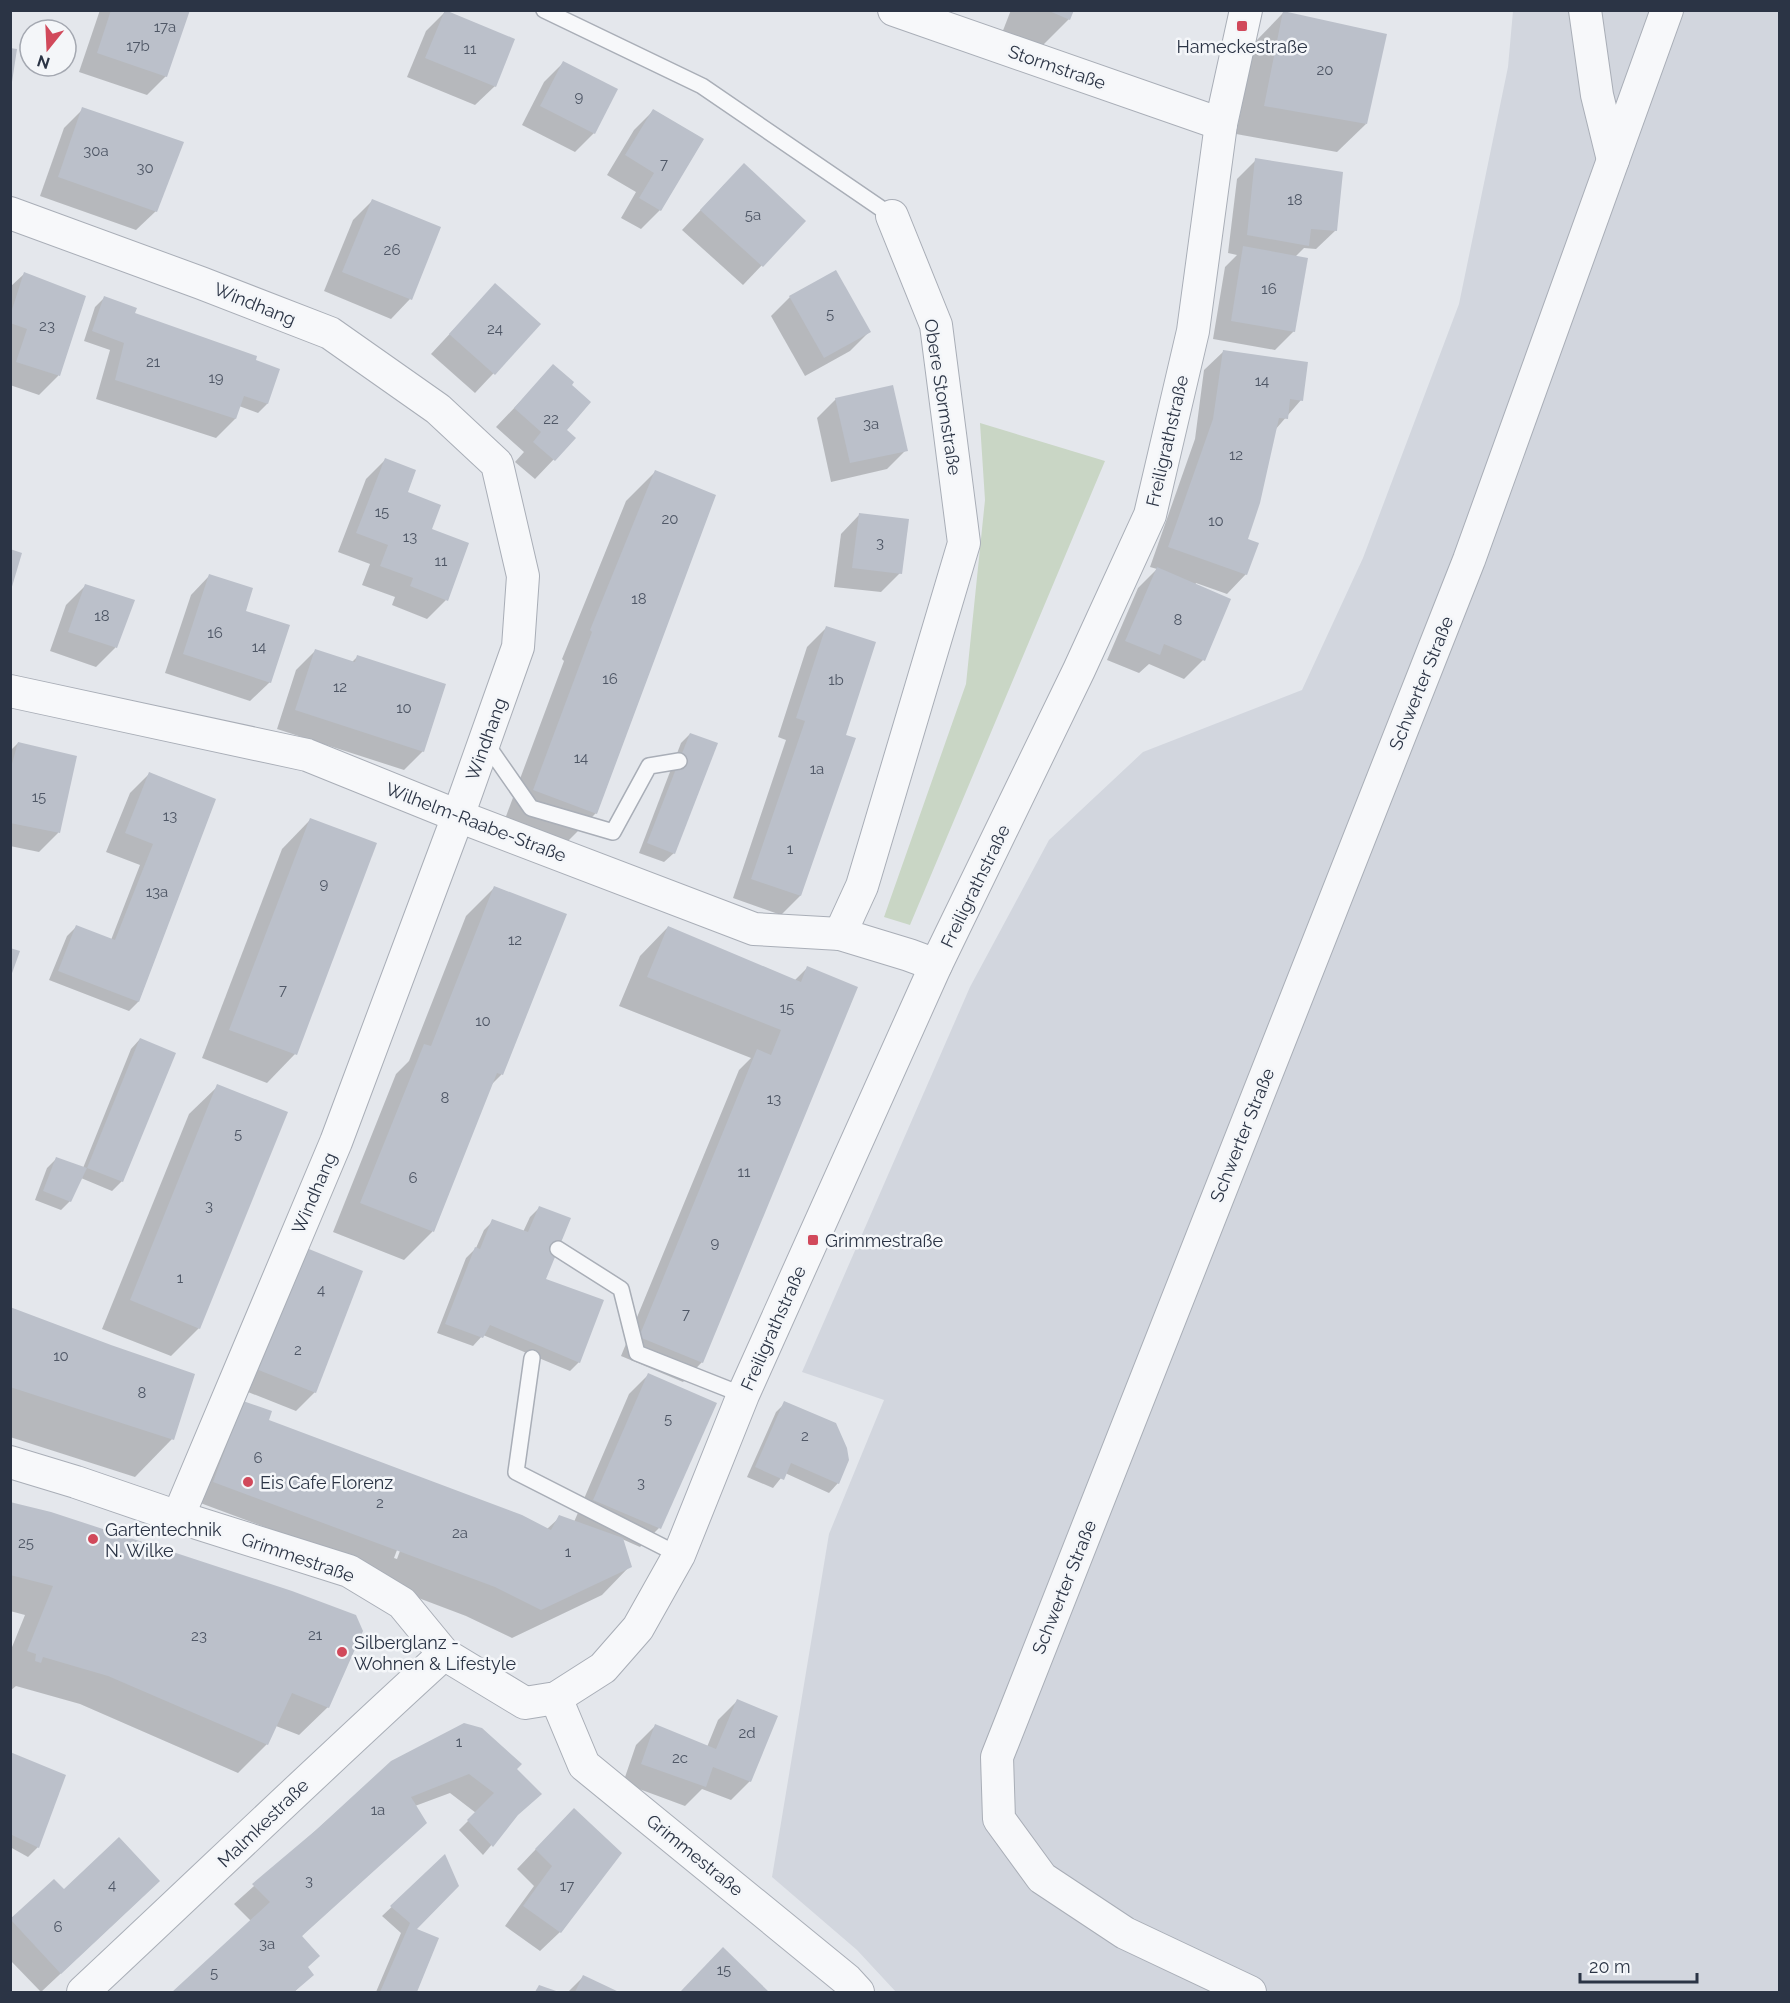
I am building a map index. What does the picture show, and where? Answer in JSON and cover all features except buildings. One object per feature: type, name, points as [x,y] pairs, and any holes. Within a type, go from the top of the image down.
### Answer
[{"type":"street","name":"Stormstraße","points":[[894,10],[1221,124]]},
{"type":"street","name":"Freiligrathstraße","points":[[556,1698],[603,1668],[638,1628],[679,1555],[743,1395],[936,965],[1079,670],[1150,515],[1193,332],[1221,124],[1246,10]]},
{"type":"street","points":[[1585,10],[1597,95],[1613,160]]},
{"type":"street","name":"Schwerter Straße","points":[[1250,1992],[1125,1933],[1042,1878],[999,1819],[997,1756],[1469,560],[1667,10]]},
{"type":"street","name":"Windhang","points":[[10,213],[330,333],[438,409],[497,464],[523,576],[518,647],[458,816],[336,1142],[178,1517]]},
{"type":"street","name":"Obere Stormstraße","points":[[840,934],[862,886],[964,543],[936,325],[892,216]]},
{"type":"street","name":"Wilhelm-Raabe-Straße","points":[[10,691],[307,755],[754,930],[840,934],[936,965]]},
{"type":"street","name":"Grimmestraße","points":[[10,1462],[349,1571],[402,1603],[444,1654],[525,1703],[556,1698],[585,1764],[847,1980],[858,1992]]},
{"type":"street","name":"Malmkestraße","points":[[84,1992],[444,1654]]},
{"type":"lane","name":"Obere Stormstraße","points":[[544,10],[702,86],[892,216]]},
{"type":"lane","points":[[485,742],[531,808],[613,832],[650,766],[679,761]]},
{"type":"lane","points":[[558,1249],[621,1289],[637,1353],[743,1395]]},
{"type":"lane","points":[[532,1358],[516,1472],[679,1555]]},
{"type":"shaded area","points":[[1513,11],[1779,11],[1779,1992],[896,1992],[857,1950],[772,1877],[829,1534],[884,1400],[802,1372],[970,987],[1049,840],[1143,752],[1302,690],[1363,558],[1459,304],[1508,67]]},
{"type":"green space","points":[[980,423],[1105,461],[910,925],[884,917],[966,684],[985,500]]},
{"type":"place","name":"Hameckestraße","points":[[1242,26]]},
{"type":"place","name":"Grimmestraße","points":[[813,1240]]},
{"type":"place","name":"Eis Cafe Florenz","points":[[248,1482]]},
{"type":"place","name":"Gartentechnik N. Wilke","points":[[93,1539]]},
{"type":"place","name":"Silberglanz - Wohnen & Lifestyle","points":[[342,1652]]}]
